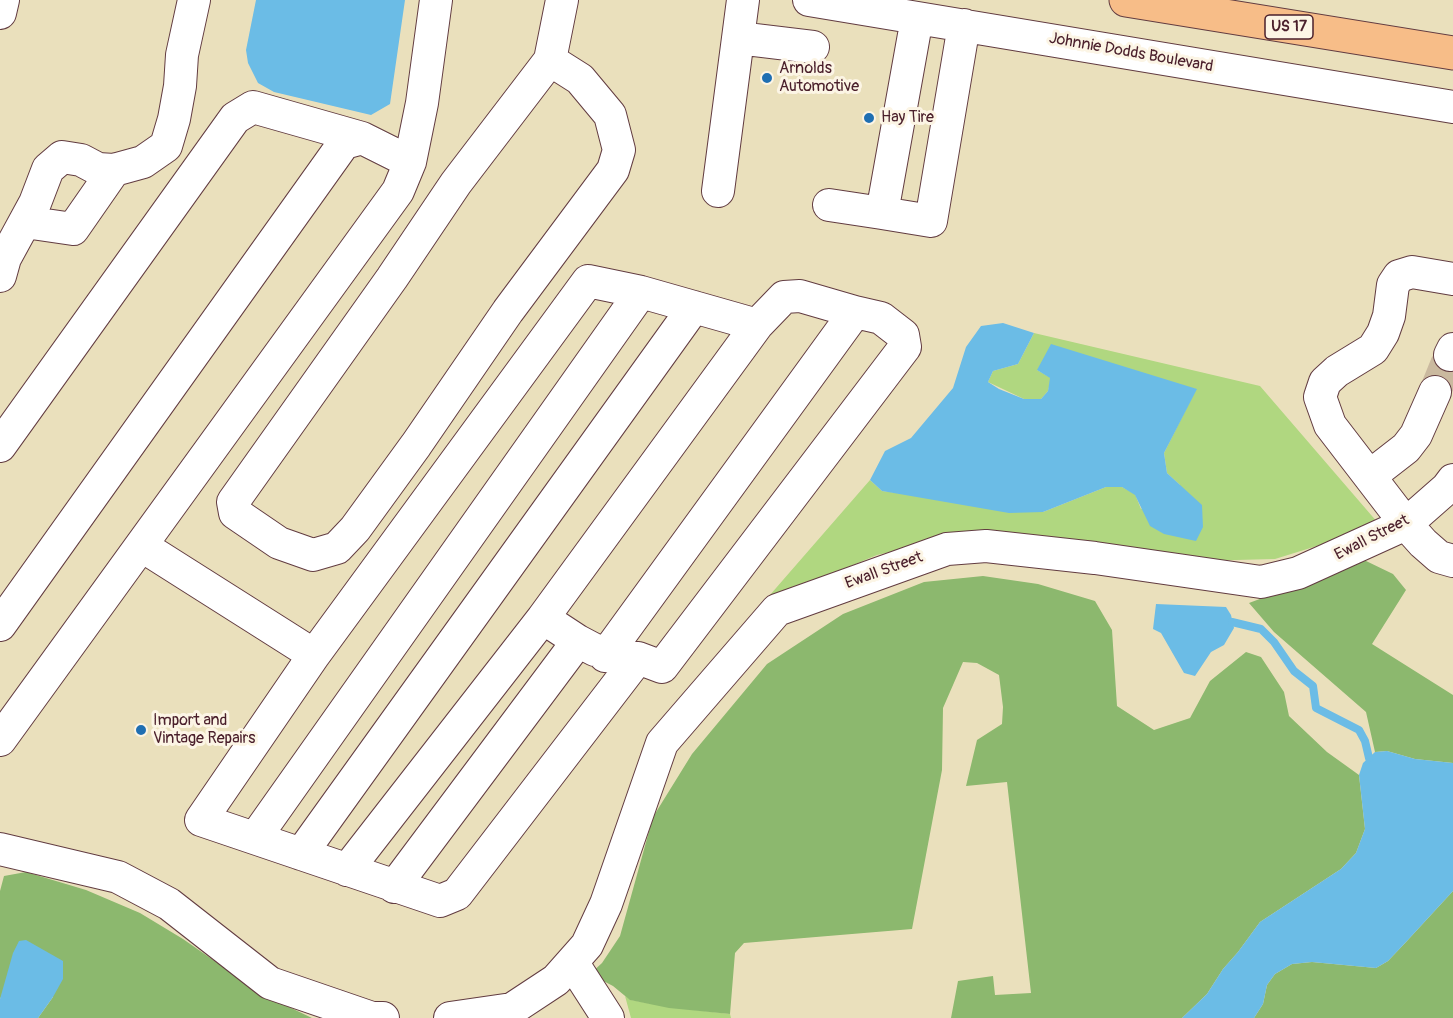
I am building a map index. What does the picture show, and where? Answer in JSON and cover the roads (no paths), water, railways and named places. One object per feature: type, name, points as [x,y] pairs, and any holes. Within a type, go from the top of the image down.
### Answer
[{"type":"highway","name":"US 17","points":[[1126,0],[1453,53]]},
{"type":"street","points":[[0,13],[3,0]]},
{"type":"street","points":[[0,276],[5,258],[36,203],[48,169],[62,157],[81,160],[98,169],[114,170],[143,162],[166,146],[174,119],[182,55],[194,0]]},
{"type":"street","points":[[0,740],[398,191],[410,162],[422,103],[436,0]]},
{"type":"street","points":[[550,60],[580,79],[610,115],[619,150],[613,170],[508,311],[355,529],[337,548],[314,555],[279,543],[235,513],[233,502],[392,278],[456,183],[550,60],[562,0]]},
{"type":"street","points":[[718,191],[743,0]]},
{"type":"street","name":"Johnnie Dodds Boulevard","points":[[809,0],[1453,107]]},
{"type":"street","points":[[882,213],[917,18]]},
{"type":"street","points":[[829,205],[931,221],[963,25]]},
{"type":"street","points":[[738,38],[813,47]]},
{"type":"street","points":[[0,447],[235,118],[253,107],[362,138],[410,162]]},
{"type":"street","points":[[0,625],[344,143],[362,138]]},
{"type":"street","points":[[25,222],[73,229],[114,170]]},
{"type":"street","points":[[1453,279],[1412,272],[1399,276],[1393,285],[1389,316],[1383,333],[1372,350],[1337,371],[1324,382],[1320,397],[1330,425],[1406,524],[1439,557],[1453,561]]},
{"type":"street","points":[[638,658],[458,894],[440,902],[201,820],[314,655],[588,281],[641,292],[757,325]]},
{"type":"street","points":[[255,838],[641,292]]},
{"type":"street","points":[[347,870],[543,618],[757,325],[784,297],[800,296],[881,318],[903,335],[904,347],[662,667],[638,658],[592,649],[543,618]]},
{"type":"street","points":[[301,854],[694,307]]},
{"type":"street","points":[[394,887],[592,649],[855,312]]},
{"type":"street","points":[[1370,476],[1406,448],[1416,435],[1435,392]]},
{"type":"street","name":"Ewall Street","points":[[517,1014],[556,980],[587,945],[606,904],[662,743],[777,610],[947,549],[986,546],[1095,558],[1261,582],[1298,573],[1406,524],[1453,480]]},
{"type":"street","points":[[142,546],[314,655]]},
{"type":"street","points":[[0,849],[118,877],[169,904],[270,983],[372,1018],[383,1018]]},
{"type":"street","points":[[572,962],[608,1018]]},
{"type":"street","points":[[450,1018],[517,1014]]},
{"type":"water","points":[[256,0],[405,0],[390,104],[371,115],[274,92],[258,83],[248,63],[246,50]]},
{"type":"water","points":[[1003,323],[1034,333],[1018,364],[993,371],[988,382],[1024,399],[1041,399],[1048,391],[1050,378],[1037,370],[1051,344],[1197,389],[1164,453],[1167,473],[1202,505],[1203,527],[1196,541],[1164,534],[1150,526],[1135,495],[1122,487],[1106,487],[1043,512],[1009,513],[882,491],[870,480],[885,451],[911,438],[953,388],[966,347],[981,326]]},
{"type":"water","points":[[1156,604],[1226,607],[1231,615],[1234,628],[1224,645],[1211,652],[1195,676],[1184,673],[1161,633],[1153,629]]},
{"type":"water","points":[[1387,751],[1415,759],[1453,763],[1453,891],[1388,961],[1376,968],[1312,962],[1292,964],[1275,974],[1267,985],[1263,1004],[1254,1018],[1182,1018],[1207,994],[1223,969],[1260,922],[1341,869],[1356,853],[1365,829],[1359,775],[1363,763],[1375,752]]},
{"type":"water","points":[[26,940],[63,961],[63,979],[38,1018],[0,1018],[0,999],[13,953],[19,941]]},
{"type":"waterway","points":[[1232,622],[1261,629],[1274,642],[1294,671],[1313,686],[1316,708],[1359,730],[1365,741],[1369,758]]},
{"type":"tunnel","points":[[1435,392],[1450,355]]},
{"type":"place","name":"Arnolds Automotive","points":[[767,78]]},
{"type":"place","name":"Hay Tire","points":[[869,118]]},
{"type":"place","name":"Import and Vintage Repairs","points":[[141,730]]}]
